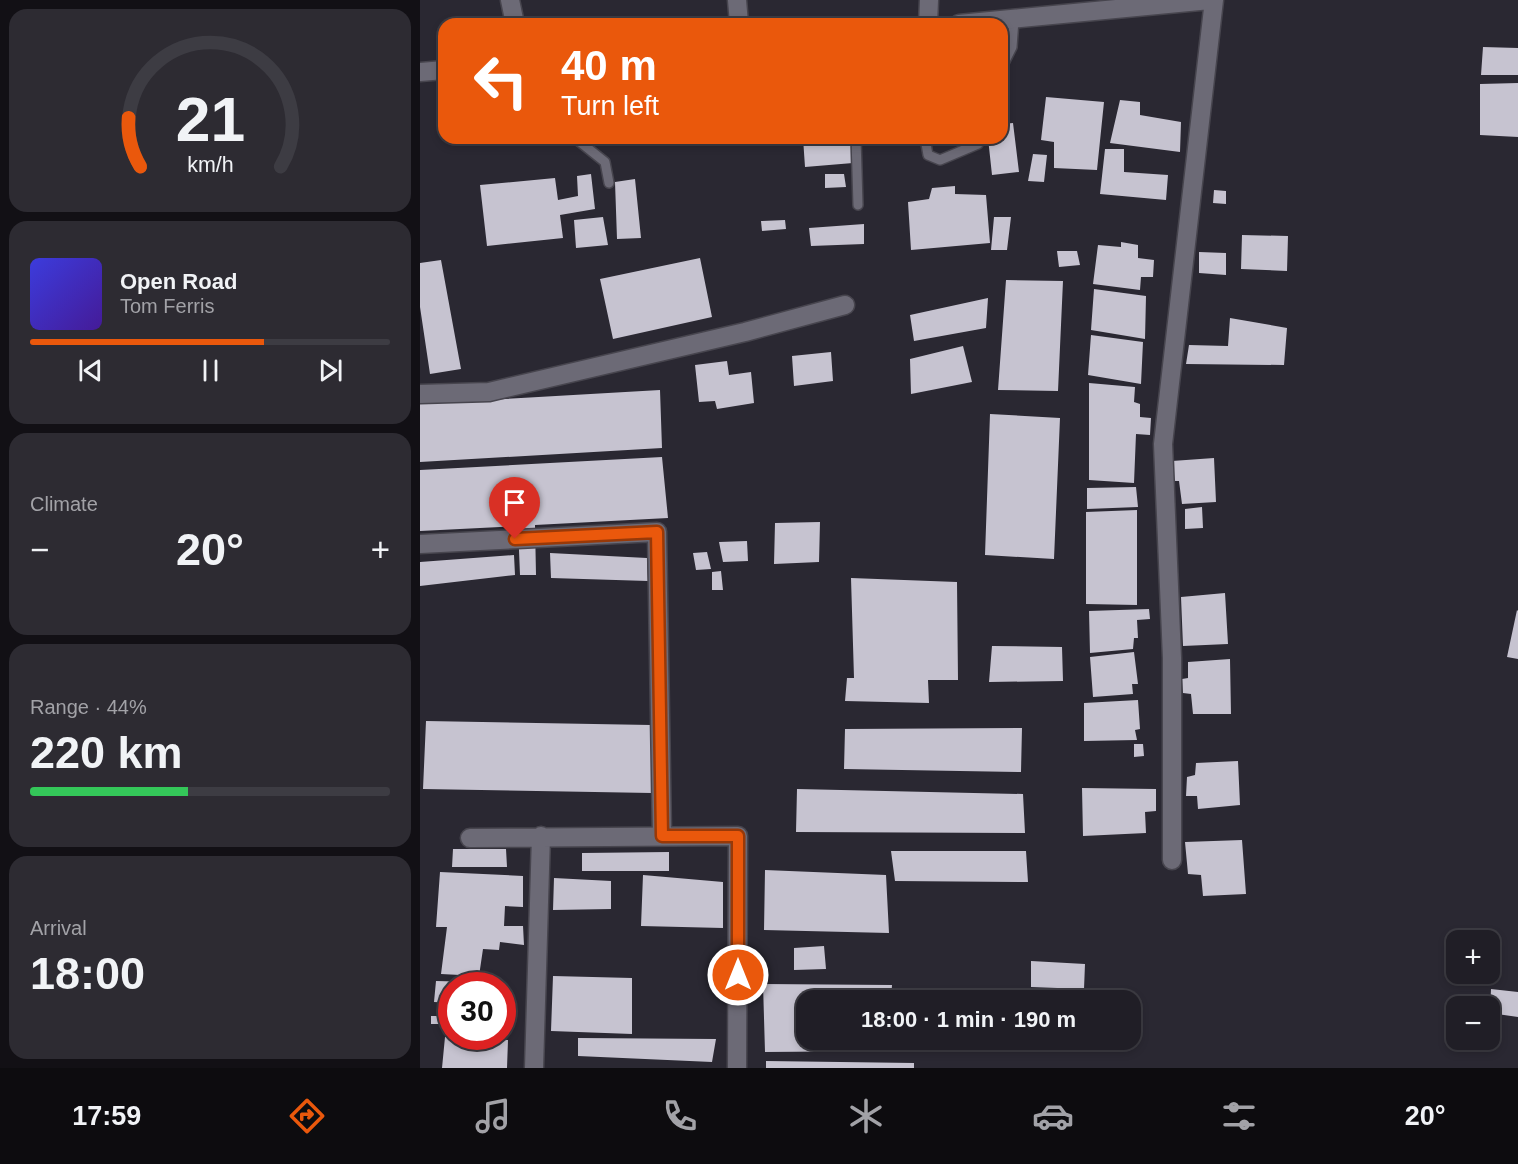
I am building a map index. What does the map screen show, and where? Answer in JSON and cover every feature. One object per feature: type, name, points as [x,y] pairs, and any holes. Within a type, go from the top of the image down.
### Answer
[{"type":"street","points":[[510,0],[514,18]]},
{"type":"street","points":[[737,0],[738,18]]},
{"type":"street","points":[[928,18],[929,0]]},
{"type":"street","points":[[1008,20],[1212,0],[1163,444],[1172,658],[1172,860]]},
{"type":"street","points":[[420,72],[438,70]]},
{"type":"street","points":[[420,394],[489,392],[745,332],[845,305]]},
{"type":"street","points":[[420,544],[657,532],[662,836]]},
{"type":"street","points":[[534,1068],[541,836]]},
{"type":"street","points":[[470,838],[738,836],[737,1068]]},
{"type":"lane","points":[[1008,55],[1012,47],[1014,20]]},
{"type":"lane","points":[[582,144],[604,162],[609,183]]},
{"type":"lane","points":[[856,144],[858,206]]},
{"type":"lane","points":[[926,144],[928,155],[940,160],[978,144]]},
{"type":"building","points":[[1483,47],[1518,48],[1518,75],[1481,75]]},
{"type":"building","points":[[1518,83],[1518,137],[1480,135],[1480,84]]},
{"type":"building","points":[[1046,97],[1104,102],[1097,170],[1054,168],[1054,142],[1041,140]]},
{"type":"building","points":[[1120,100],[1140,102],[1140,115],[1181,122],[1180,152],[1110,143]]},
{"type":"building","points":[[1008,123],[1013,123],[1019,172],[992,175],[989,144],[1008,144]]},
{"type":"building","points":[[803,144],[851,144],[853,163],[805,167]]},
{"type":"building","points":[[1105,149],[1124,149],[1124,172],[1168,175],[1166,200],[1100,194]]},
{"type":"building","points":[[1033,154],[1047,155],[1044,182],[1028,181]]},
{"type":"building","points":[[591,174],[595,209],[560,215],[563,238],[487,246],[480,185],[555,178],[558,200],[578,196],[577,176]]},
{"type":"building","points":[[825,174],[844,174],[846,187],[825,188]]},
{"type":"building","points":[[635,179],[641,238],[617,239],[615,182]]},
{"type":"building","points":[[955,186],[955,194],[986,195],[990,243],[911,250],[908,202],[929,199],[932,188]]},
{"type":"building","points":[[1214,190],[1226,191],[1226,204],[1213,203]]},
{"type":"building","points":[[603,217],[608,245],[576,248],[574,220]]},
{"type":"building","points":[[994,217],[1011,217],[1007,250],[991,250]]},
{"type":"building","points":[[785,220],[786,229],[762,231],[761,221]]},
{"type":"building","points":[[864,224],[864,244],[811,246],[809,228]]},
{"type":"building","points":[[1242,235],[1288,236],[1287,271],[1241,269]]},
{"type":"building","points":[[1121,242],[1138,245],[1138,258],[1154,260],[1153,277],[1141,277],[1140,290],[1093,284],[1098,245],[1121,247]]},
{"type":"building","points":[[1057,251],[1077,251],[1080,265],[1059,267]]},
{"type":"building","points":[[1199,252],[1226,253],[1226,275],[1199,273]]},
{"type":"building","points":[[700,258],[712,317],[613,339],[600,279]]},
{"type":"building","points":[[441,260],[461,369],[430,374],[420,307],[420,263]]},
{"type":"building","points":[[1006,280],[1063,281],[1058,391],[998,390]]},
{"type":"building","points":[[1094,289],[1146,296],[1145,339],[1091,330]]},
{"type":"building","points":[[988,298],[986,328],[914,341],[910,315]]},
{"type":"building","points":[[1230,318],[1287,328],[1284,365],[1186,364],[1189,345],[1228,346]]},
{"type":"building","points":[[1091,335],[1143,342],[1141,384],[1088,375]]},
{"type":"building","points":[[963,346],[972,382],[911,394],[910,359]]},
{"type":"building","points":[[831,352],[833,381],[794,386],[792,356]]},
{"type":"building","points":[[727,361],[729,375],[751,372],[754,403],[717,409],[715,401],[699,402],[695,365]]},
{"type":"building","points":[[1089,383],[1135,387],[1134,402],[1140,404],[1140,417],[1151,418],[1150,435],[1136,434],[1134,483],[1089,480]]},
{"type":"building","points":[[660,390],[662,448],[420,462],[420,404]]},
{"type":"building","points":[[990,414],[1060,418],[1054,559],[985,555]]},
{"type":"building","points":[[662,457],[668,518],[535,525],[536,575],[520,575],[518,526],[420,531],[420,470]]},
{"type":"building","points":[[1214,458],[1216,502],[1182,504],[1179,481],[1173,481],[1172,461]]},
{"type":"building","points":[[1136,487],[1138,507],[1087,509],[1087,488]]},
{"type":"building","points":[[1202,507],[1203,528],[1185,529],[1185,509]]},
{"type":"building","points":[[1137,510],[1137,605],[1086,604],[1086,512]]},
{"type":"building","points":[[820,522],[819,562],[774,564],[775,523]]},
{"type":"building","points":[[747,541],[748,561],[723,562],[719,542]]},
{"type":"building","points":[[707,552],[711,569],[696,570],[693,553]]},
{"type":"building","points":[[550,553],[647,558],[648,581],[551,578]]},
{"type":"building","points":[[514,555],[515,575],[420,586],[420,562]]},
{"type":"building","points":[[721,571],[723,590],[712,590],[712,572]]},
{"type":"building","points":[[851,578],[957,582],[958,680],[928,680],[929,703],[845,701],[847,678],[854,678]]},
{"type":"building","points":[[1225,593],[1228,644],[1183,646],[1181,597]]},
{"type":"building","points":[[1149,609],[1150,619],[1137,620],[1138,638],[1134,638],[1133,649],[1090,653],[1089,611]]},
{"type":"building","points":[[1518,611],[1518,659],[1507,657]]},
{"type":"building","points":[[992,646],[1062,647],[1063,681],[989,682]]},
{"type":"building","points":[[1134,652],[1138,684],[1132,684],[1133,694],[1093,697],[1090,657]]},
{"type":"building","points":[[1230,659],[1231,714],[1193,714],[1191,694],[1183,693],[1182,679],[1188,678],[1188,662]]},
{"type":"building","points":[[1138,700],[1140,729],[1135,730],[1137,740],[1084,741],[1084,703]]},
{"type":"building","points":[[426,721],[651,725],[652,793],[423,789]]},
{"type":"building","points":[[1022,728],[1021,772],[844,769],[845,729]]},
{"type":"building","points":[[1134,744],[1143,744],[1144,756],[1134,757]]},
{"type":"building","points":[[1238,761],[1240,805],[1198,809],[1197,796],[1186,796],[1187,777],[1195,775],[1196,763]]},
{"type":"building","points":[[1082,788],[1156,789],[1156,811],[1145,812],[1146,833],[1083,836]]},
{"type":"building","points":[[797,789],[1023,794],[1025,833],[796,832]]},
{"type":"building","points":[[1242,840],[1246,894],[1203,896],[1201,875],[1188,874],[1185,842]]},
{"type":"building","points":[[453,849],[506,849],[507,867],[452,867]]},
{"type":"building","points":[[891,851],[1026,851],[1028,882],[895,881]]},
{"type":"building","points":[[669,852],[669,871],[582,871],[582,853]]},
{"type":"building","points":[[765,870],[886,875],[889,933],[764,930]]},
{"type":"building","points":[[440,872],[523,876],[523,907],[505,906],[504,926],[523,926],[524,945],[500,942],[499,950],[483,949],[480,972],[441,972],[447,927],[436,927]]},
{"type":"building","points":[[643,875],[723,882],[723,928],[641,926]]},
{"type":"building","points":[[554,878],[611,881],[611,909],[553,910]]},
{"type":"building","points":[[824,946],[826,969],[794,970],[794,948]]},
{"type":"building","points":[[1031,961],[1085,964],[1084,989],[1031,987]]},
{"type":"building","points":[[553,976],[632,978],[632,1034],[551,1031]]},
{"type":"building","points":[[436,981],[438,981],[438,1002],[434,1002]]},
{"type":"building","points":[[763,984],[892,985],[892,990],[796,990],[796,1050],[891,1051],[765,1052]]},
{"type":"building","points":[[1491,989],[1518,992],[1518,1017],[1500,1014],[1500,996],[1491,996]]},
{"type":"building","points":[[431,1016],[438,1016],[438,1024],[431,1024]]},
{"type":"building","points":[[578,1038],[716,1039],[712,1062],[578,1056]]},
{"type":"building","points":[[444,1050],[508,1050],[507,1068],[442,1068]]},
{"type":"building","points":[[766,1061],[914,1063],[914,1068],[766,1068]]},
{"type":"route","points":[[515,539],[657,532],[662,836],[738,836],[738,975]]}]
